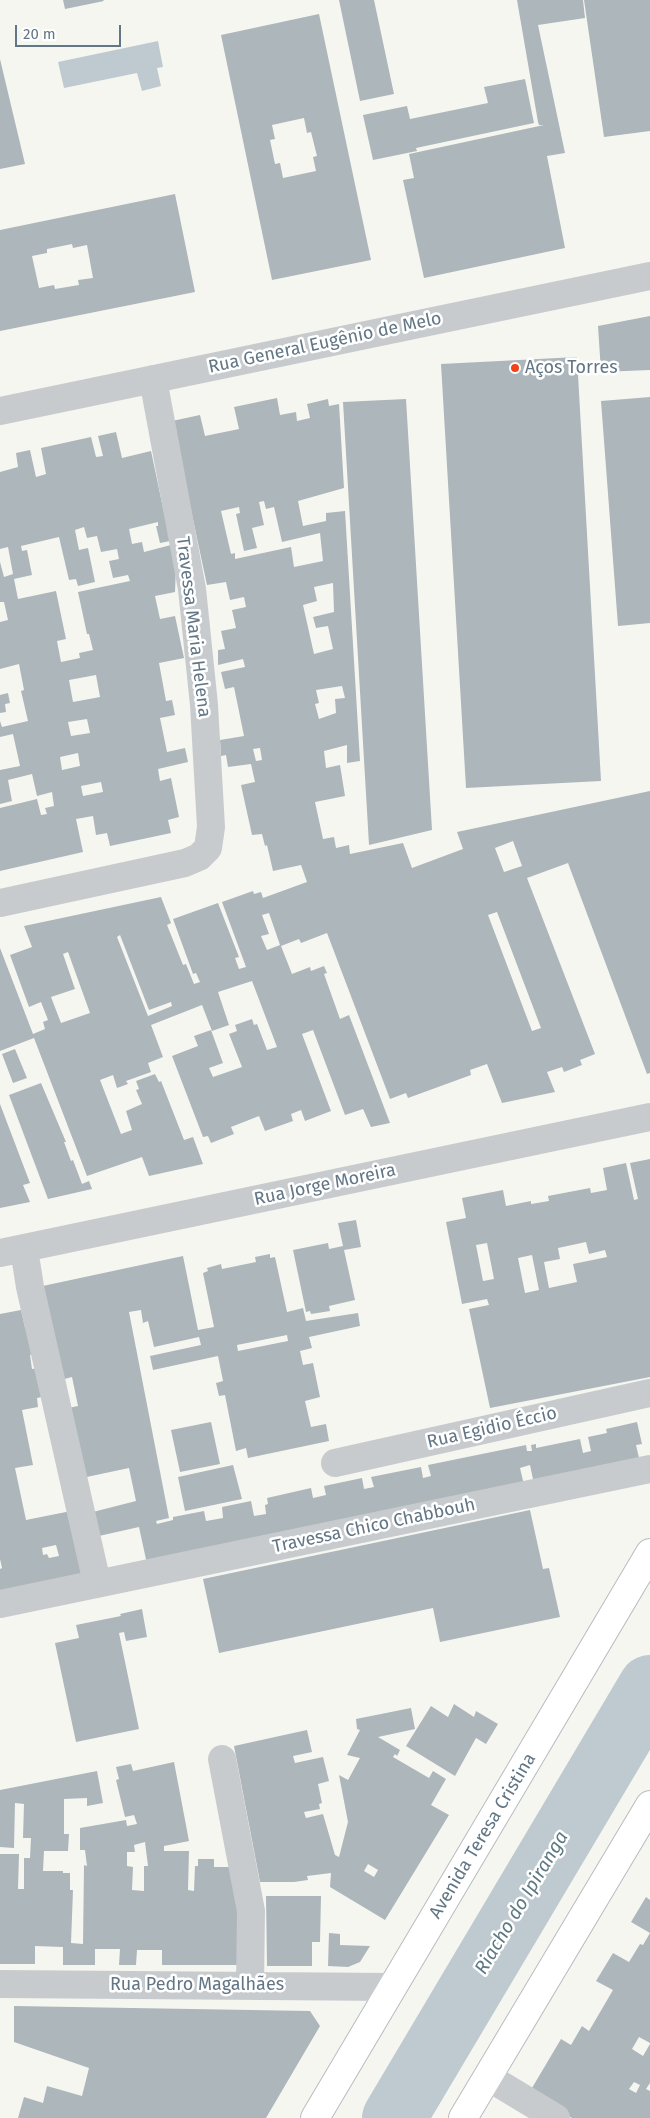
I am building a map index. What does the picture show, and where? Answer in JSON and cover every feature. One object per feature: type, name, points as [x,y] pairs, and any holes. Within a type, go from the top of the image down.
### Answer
[{"type":"main road","name":"Avenida Teresa Cristina","points":[[315,2118],[650,1553]]},
{"type":"main road","points":[[463,2118],[650,1805]]},
{"type":"street","name":"Rua General Eugênio de Melo","points":[[0,411],[650,276]]},
{"type":"street","name":"Travessa Maria Helena","points":[[0,903],[185,863],[199,857],[208,848],[211,827],[204,715],[192,589],[153,379]]},
{"type":"street","name":"Rua Jorge Moreira","points":[[12,1251],[650,1117]]},
{"type":"street","points":[[12,1251],[30,1287],[97,1583]]},
{"type":"street","name":"Rua Egidio Éccio","points":[[335,1463],[650,1393]]},
{"type":"street","name":"Travessa Chico Chabbouh","points":[[0,1604],[650,1469]]},
{"type":"street","points":[[222,1759],[251,1910],[250,1986]]},
{"type":"street","name":"Rua Pedro Magalhães","points":[[0,1984],[393,1987]]},
{"type":"street","points":[[488,2077],[556,2118]]},
{"type":"shaded area","points":[[158,41],[163,67],[157,68],[161,86],[142,91],[137,73],[64,88],[58,62]]},
{"type":"building","points":[[63,0],[103,0],[104,1],[65,9]]},
{"type":"building","points":[[339,0],[374,0],[394,94],[360,101]]},
{"type":"building","points":[[517,0],[583,0],[585,18],[538,25],[565,153],[547,156],[565,248],[424,278],[403,180],[414,178],[409,154],[544,125],[539,125],[538,122]]},
{"type":"building","points":[[584,0],[650,0],[650,131],[604,137]]},
{"type":"building","points":[[319,14],[371,260],[272,280],[221,35]],"holes":[[[304,118],[307,133],[311,132],[317,156],[313,157],[316,171],[283,178],[280,163],[275,164],[270,140],[275,139],[272,125]]]},
{"type":"building","points":[[0,59],[25,164],[0,169]]},
{"type":"building","points":[[525,79],[534,123],[416,148],[417,151],[373,160],[363,115],[407,106],[410,119],[488,103],[484,87]]},
{"type":"building","points":[[175,194],[195,292],[0,331],[0,230]],"holes":[[[72,244],[73,248],[87,245],[93,278],[78,280],[79,285],[55,289],[54,285],[39,288],[32,256],[47,253],[47,249]]]},
{"type":"building","points":[[650,316],[650,370],[601,372],[598,326]]},
{"type":"building","points":[[577,357],[601,781],[466,788],[441,364]]},
{"type":"building","points":[[650,397],[650,623],[618,626],[601,401]]},
{"type":"building","points":[[277,398],[280,415],[296,412],[297,421],[310,418],[307,404],[328,399],[329,406],[339,404],[344,488],[298,501],[303,526],[326,521],[326,513],[345,511],[360,761],[347,763],[347,745],[324,751],[326,768],[340,765],[345,796],[315,802],[323,839],[334,837],[336,848],[349,845],[350,854],[403,843],[412,868],[463,849],[457,832],[650,791],[650,1073],[647,1074],[568,863],[527,878],[595,1054],[580,1060],[582,1065],[564,1072],[562,1067],[547,1072],[555,1092],[502,1103],[487,1064],[470,1070],[471,1075],[408,1098],[406,1093],[390,1099],[327,933],[301,943],[299,939],[281,946],[292,974],[310,967],[311,971],[324,966],[327,973],[324,974],[340,1019],[349,1015],[390,1123],[371,1127],[363,1109],[345,1115],[313,1030],[302,1034],[331,1111],[305,1121],[301,1110],[291,1114],[293,1121],[265,1131],[259,1116],[231,1127],[234,1134],[211,1143],[208,1136],[203,1137],[172,1056],[198,1046],[194,1036],[211,1030],[223,1063],[209,1068],[213,1077],[242,1067],[229,1034],[237,1031],[235,1025],[252,1019],[254,1025],[257,1024],[267,1050],[277,1047],[252,981],[218,992],[229,1025],[212,1031],[202,1005],[151,1025],[163,1057],[148,1063],[151,1072],[126,1081],[128,1084],[117,1088],[113,1075],[100,1080],[121,1134],[132,1130],[126,1111],[142,1104],[136,1090],[139,1089],[136,1081],[155,1074],[159,1082],[161,1081],[184,1140],[193,1137],[203,1164],[149,1176],[142,1157],[87,1176],[34,1038],[0,1051],[0,948],[33,1034],[45,1029],[43,1022],[48,1020],[41,1002],[29,1007],[10,955],[32,947],[24,926],[161,897],[171,923],[167,925],[183,965],[186,964],[194,984],[200,982],[196,973],[193,974],[173,919],[218,903],[239,957],[235,958],[239,969],[246,967],[222,902],[253,891],[254,894],[261,892],[263,898],[307,882],[301,865],[273,871],[267,845],[265,846],[262,834],[252,835],[241,785],[255,782],[251,764],[228,767],[226,755],[221,756],[220,740],[244,736],[234,687],[225,689],[221,672],[245,667],[243,659],[218,665],[218,650],[225,649],[221,631],[236,628],[232,610],[246,607],[244,597],[230,600],[226,582],[207,585],[172,421],[200,415],[205,436],[239,429],[234,407]],"holes":[[[264,501],[266,509],[274,507],[282,542],[320,533],[323,561],[294,567],[291,547],[235,559],[235,553],[231,554],[221,511],[239,507],[240,513],[236,514],[244,551],[257,548],[252,528],[264,525],[259,502]],[[333,583],[334,612],[313,617],[316,628],[328,626],[333,649],[314,654],[303,605],[317,601],[314,587]],[[342,686],[345,698],[335,699],[336,713],[319,719],[315,704],[319,703],[316,690]],[[260,748],[262,760],[256,761],[253,749]],[[513,841],[522,866],[504,872],[495,848]],[[497,912],[541,1028],[532,1031],[488,915]],[[269,913],[280,945],[267,950],[261,936],[269,934],[262,915]],[[120,935],[149,1010],[171,1002],[172,1006],[148,1016],[117,937]],[[68,952],[90,1013],[61,1023],[51,997],[75,989],[63,954]]]},
{"type":"building","points":[[406,399],[432,830],[369,845],[343,402]]},
{"type":"building","points":[[116,432],[122,458],[151,451],[170,541],[160,543],[156,526],[158,526],[158,522],[129,529],[132,544],[142,542],[144,552],[171,545],[176,565],[175,592],[155,596],[160,619],[175,616],[184,658],[159,663],[166,701],[172,700],[175,715],[160,718],[167,752],[185,748],[188,762],[158,769],[160,781],[171,778],[179,817],[168,820],[171,833],[110,846],[107,833],[96,835],[93,816],[76,819],[83,852],[0,871],[0,808],[37,799],[41,815],[47,814],[45,808],[54,806],[52,792],[37,796],[32,774],[8,780],[12,801],[0,804],[0,770],[20,766],[13,734],[0,737],[0,721],[2,727],[28,721],[21,691],[24,690],[19,664],[0,669],[0,622],[8,620],[4,602],[0,602],[0,562],[4,577],[13,574],[8,547],[0,549],[0,472],[18,467],[16,453],[30,450],[36,477],[46,474],[41,448],[91,437],[96,457],[103,456],[98,436]],"holes":[[[84,527],[87,538],[97,536],[101,552],[117,549],[119,559],[109,561],[113,578],[128,575],[130,581],[78,592],[87,634],[89,634],[93,650],[79,653],[80,658],[61,662],[57,641],[66,639],[56,591],[18,599],[14,579],[32,575],[27,550],[22,551],[21,546],[59,537],[69,580],[76,579],[78,586],[95,582],[88,548],[79,550],[75,530]],[[96,675],[100,697],[73,702],[69,680]],[[87,719],[90,733],[71,736],[68,722]],[[78,753],[80,766],[62,770],[60,757]],[[101,782],[103,792],[83,796],[81,786]]]},
{"type":"building","points":[[8,693],[10,703],[5,704],[6,712],[0,713],[0,695]]},
{"type":"building","points":[[15,1049],[27,1078],[13,1083],[2,1054]]},
{"type":"building","points":[[41,1083],[66,1142],[64,1142],[71,1161],[73,1160],[82,1184],[89,1181],[92,1189],[48,1199],[9,1095]]},
{"type":"building","points":[[0,1104],[30,1183],[23,1185],[30,1202],[0,1208]]},
{"type":"building","points":[[650,1159],[650,1377],[490,1408],[469,1309],[489,1305],[487,1299],[462,1304],[446,1222],[466,1218],[462,1198],[503,1190],[506,1206],[531,1201],[531,1204],[549,1201],[548,1196],[590,1188],[591,1193],[607,1190],[603,1168],[626,1163],[634,1200],[638,1199],[630,1163]],"holes":[[[586,1242],[589,1254],[605,1250],[607,1257],[573,1264],[577,1282],[549,1288],[544,1262],[560,1259],[558,1248]],[[487,1243],[494,1279],[483,1281],[476,1245]],[[532,1255],[539,1290],[525,1293],[518,1258]]]},
{"type":"building","points":[[356,1220],[361,1247],[344,1250],[355,1300],[329,1306],[330,1311],[311,1314],[310,1311],[306,1312],[293,1250],[328,1243],[329,1249],[343,1246],[338,1223]]},
{"type":"building","points":[[270,1254],[270,1258],[275,1257],[287,1312],[303,1308],[306,1321],[358,1313],[360,1326],[309,1337],[312,1348],[300,1351],[303,1365],[313,1363],[320,1397],[305,1401],[311,1427],[326,1424],[329,1441],[248,1458],[246,1448],[236,1451],[225,1395],[219,1396],[216,1383],[223,1381],[218,1356],[153,1370],[150,1356],[201,1345],[199,1337],[154,1347],[148,1321],[143,1323],[141,1310],[129,1312],[169,1518],[156,1521],[157,1524],[173,1520],[173,1517],[204,1511],[206,1521],[223,1518],[222,1507],[251,1501],[254,1516],[266,1514],[265,1505],[268,1504],[267,1498],[311,1488],[313,1498],[326,1495],[324,1486],[362,1478],[364,1489],[374,1487],[371,1477],[421,1467],[423,1478],[431,1476],[428,1465],[526,1445],[527,1451],[532,1451],[531,1445],[536,1444],[536,1448],[580,1439],[583,1453],[591,1451],[588,1437],[607,1433],[606,1429],[637,1422],[642,1444],[636,1445],[640,1462],[534,1484],[530,1465],[520,1468],[524,1485],[147,1564],[139,1527],[90,1538],[85,1514],[136,1501],[129,1468],[82,1478],[68,1408],[78,1406],[72,1377],[57,1381],[38,1287],[183,1256],[198,1330],[214,1327],[203,1273],[208,1271],[207,1268],[221,1264],[222,1269],[256,1262],[255,1257]],"holes":[[[287,1335],[288,1341],[238,1351],[237,1345]]]},
{"type":"building","points":[[21,1310],[25,1327],[36,1324],[42,1353],[30,1355],[32,1369],[45,1367],[51,1395],[37,1398],[38,1407],[22,1410],[33,1465],[15,1468],[26,1520],[76,1510],[86,1575],[0,1592],[0,1569],[2,1568],[0,1559],[0,1314]],"holes":[[[56,1545],[59,1556],[49,1558],[47,1554],[43,1555],[42,1548]]]},
{"type":"building","points":[[211,1422],[220,1464],[180,1472],[171,1430]]},
{"type":"building","points":[[233,1465],[242,1499],[185,1511],[178,1477]]},
{"type":"building","points":[[530,1510],[543,1569],[549,1568],[560,1617],[440,1642],[433,1608],[219,1653],[203,1579]]},
{"type":"building","points":[[142,1609],[147,1637],[126,1641],[124,1632],[119,1633],[139,1729],[76,1742],[55,1643],[79,1638],[76,1625],[121,1616],[120,1614]]},
{"type":"building","points":[[454,1704],[474,1717],[476,1711],[498,1724],[486,1744],[476,1738],[455,1776],[406,1746],[431,1706],[448,1717]]},
{"type":"building","points":[[411,1708],[415,1729],[378,1737],[400,1750],[397,1756],[395,1754],[393,1757],[429,1778],[433,1771],[446,1779],[431,1805],[449,1815],[385,1920],[330,1887],[331,1873],[307,1876],[308,1880],[294,1882],[260,1882],[234,1746],[307,1730],[312,1752],[293,1756],[295,1763],[323,1757],[329,1781],[318,1784],[322,1803],[319,1804],[320,1809],[304,1812],[306,1818],[323,1814],[335,1855],[339,1857],[348,1822],[339,1775],[348,1780],[360,1758],[347,1755],[360,1730],[357,1729],[356,1719]],"holes":[[[368,1864],[378,1870],[374,1877],[364,1871]]]},
{"type":"building","points":[[174,1762],[189,1841],[164,1846],[164,1851],[189,1851],[188,1890],[194,1891],[195,1866],[198,1866],[198,1859],[214,1859],[214,1867],[234,1867],[240,1892],[239,1965],[162,1965],[162,1950],[137,1950],[136,1965],[119,1965],[120,1949],[95,1949],[95,1965],[63,1965],[63,1947],[35,1946],[35,1964],[0,1964],[0,1854],[19,1854],[18,1889],[24,1889],[24,1858],[30,1858],[31,1838],[23,1838],[24,1804],[15,1803],[14,1848],[0,1847],[0,1790],[97,1771],[103,1803],[87,1806],[87,1798],[64,1799],[64,1834],[69,1834],[68,1851],[44,1851],[43,1871],[70,1873],[70,1890],[73,1890],[71,1943],[83,1944],[84,1865],[87,1866],[85,1850],[80,1850],[80,1828],[126,1820],[127,1826],[137,1824],[134,1815],[125,1817],[116,1780],[119,1779],[116,1767],[131,1764],[133,1771]],"holes":[[[145,1842],[148,1866],[144,1866],[144,1891],[132,1890],[133,1867],[127,1866],[127,1852],[135,1852],[134,1845]]]},
{"type":"building","points":[[266,1896],[321,1896],[320,1942],[312,1942],[312,1966],[267,1966]]},
{"type":"building","points":[[646,1897],[650,1900],[650,1933],[631,1922]]},
{"type":"building","points":[[329,1933],[340,1934],[340,1945],[370,1946],[360,1962],[348,1967],[328,1966]]},
{"type":"building","points":[[650,1933],[650,2043],[639,2037],[632,2049],[643,2056],[650,2044],[650,2083],[646,2089],[650,2091],[650,2118],[572,2118],[529,2093],[561,2039],[571,2045],[582,2026],[589,2031],[613,1990],[596,1981],[613,1953],[629,1962],[640,1944],[643,1945]],"holes":[[[634,2082],[640,2085],[636,2093],[629,2089]]]},
{"type":"building","points":[[14,2006],[310,2011],[320,2026],[266,2118],[18,2118],[24,2097],[43,2103],[47,2086],[82,2096],[89,2068],[14,2042]]},
{"type":"waterway","name":"Riacho do Ipiranga","points":[[394,2118],[650,1687]]},
{"type":"place","name":"Aços Torres","points":[[515,368]]}]
